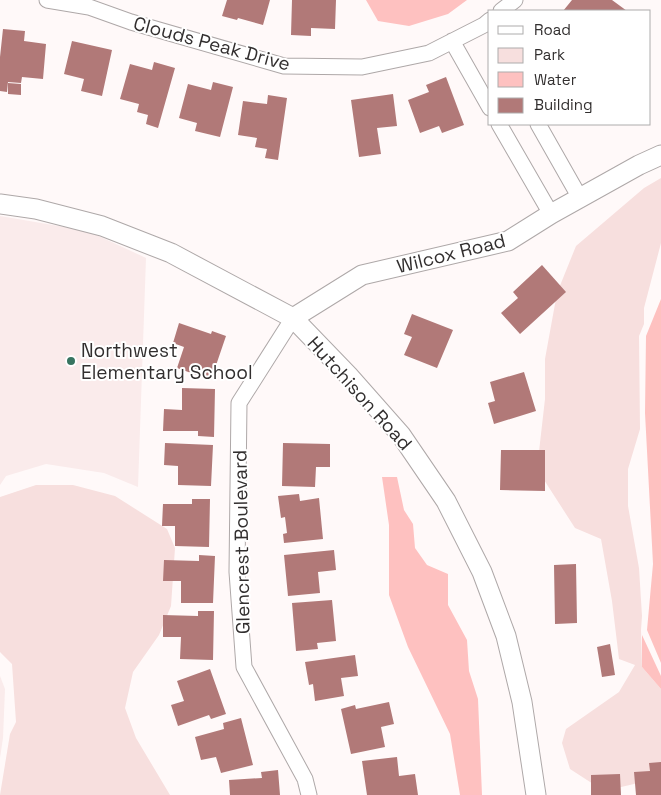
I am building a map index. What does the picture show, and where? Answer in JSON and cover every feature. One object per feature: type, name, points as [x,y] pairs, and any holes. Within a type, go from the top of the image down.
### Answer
[{"type":"street","name":"Clouds Peak Drive","points":[[46,0],[90,3],[131,22],[284,66],[362,66],[429,53],[452,41],[488,27]]},
{"type":"street","points":[[502,10],[515,0]]},
{"type":"street","points":[[452,41],[487,102]]},
{"type":"street","points":[[487,102],[486,80],[488,79]]},
{"type":"street","points":[[500,125],[551,214]]},
{"type":"street","points":[[539,125],[580,198]]},
{"type":"street","name":"Wilcox Road","points":[[293,318],[362,275],[508,241],[551,214],[639,165],[661,155]]},
{"type":"street","name":"Hutchison Road","points":[[0,204],[36,209],[102,226],[171,253],[293,318],[348,375],[401,435],[446,501],[482,572],[506,636],[522,702],[536,795]]},
{"type":"street","name":"Glencrest Boulevard","points":[[293,318],[239,403],[237,572],[244,667],[304,778],[309,795]]},
{"type":"shaded area","name":"Northwest Elementary School","points":[[0,216],[88,231],[146,258],[138,487],[104,473],[46,464],[6,476],[0,485]]},
{"type":"shaded area","points":[[0,676],[5,689],[3,738],[0,758]]},
{"type":"green space","points":[[661,178],[661,243],[644,308],[644,324],[639,336],[640,429],[628,469],[628,506],[639,568],[642,616],[642,667],[661,689],[661,775],[604,791],[570,769],[562,743],[566,729],[619,692],[635,665],[619,659],[612,601],[601,539],[575,528],[537,469],[545,399],[545,359],[557,293],[576,246],[644,188]]},
{"type":"green space","points":[[36,485],[73,485],[115,496],[167,529],[175,548],[171,606],[159,635],[133,672],[125,708],[136,738],[170,795],[0,795],[10,734],[16,722],[12,664],[0,652],[0,497]]},
{"type":"water","points":[[366,0],[467,0],[448,14],[409,26],[378,21]]},
{"type":"water","points":[[661,299],[661,663],[647,630],[653,564],[645,413],[646,336]]},
{"type":"water","points":[[382,477],[397,477],[404,510],[413,524],[415,548],[427,565],[448,574],[448,605],[467,640],[469,671],[478,699],[482,795],[460,795],[450,734],[408,647],[389,595],[389,525]]},
{"type":"water","points":[[642,635],[661,676],[661,689],[642,667]]},
{"type":"building","points":[[227,0],[270,0],[263,25],[222,16]]},
{"type":"building","points":[[292,0],[336,0],[335,29],[311,28],[311,36],[291,35]]},
{"type":"building","points":[[572,0],[612,0],[626,10],[564,10]]},
{"type":"building","points":[[3,29],[25,31],[24,41],[46,44],[43,79],[22,77],[21,83],[8,82],[7,92],[0,91],[0,57]]},
{"type":"building","points":[[72,41],[112,50],[102,96],[81,91],[84,79],[64,74]]},
{"type":"building","points":[[154,62],[175,68],[158,128],[146,124],[148,115],[137,112],[139,104],[120,99],[130,64],[152,70]]},
{"type":"building","points":[[446,77],[464,125],[442,133],[439,126],[420,133],[408,100],[429,92],[426,85]]},
{"type":"building","points":[[213,82],[233,87],[220,137],[195,131],[197,123],[179,118],[188,84],[211,90]]},
{"type":"building","points":[[8,83],[21,84],[21,95],[8,94]]},
{"type":"building","points":[[393,94],[397,126],[377,128],[381,154],[359,157],[351,100]]},
{"type":"building","points":[[268,95],[287,98],[278,160],[265,158],[267,149],[255,147],[257,138],[238,135],[243,101],[267,104]]},
{"type":"building","points":[[542,265],[566,292],[520,334],[501,313],[518,298],[513,292]]},
{"type":"building","points":[[412,314],[453,330],[437,368],[404,355],[412,337],[404,334]]},
{"type":"building","points":[[179,323],[211,334],[212,331],[226,336],[211,380],[177,368],[184,347],[173,343]]},
{"type":"building","points":[[524,372],[536,411],[494,424],[488,403],[495,401],[490,382]]},
{"type":"building","points":[[182,388],[215,389],[214,437],[198,436],[198,431],[163,431],[164,409],[182,410]]},
{"type":"building","points":[[165,443],[213,445],[211,486],[178,485],[178,466],[164,465]]},
{"type":"building","points":[[283,443],[330,444],[330,467],[316,467],[315,487],[282,486]]},
{"type":"building","points":[[501,450],[545,450],[545,491],[500,490]]},
{"type":"building","points":[[299,494],[300,501],[319,498],[323,539],[284,543],[283,534],[287,533],[285,517],[281,518],[278,496]]},
{"type":"building","points":[[192,499],[210,499],[209,547],[175,546],[175,526],[162,526],[163,504],[192,504]]},
{"type":"building","points":[[334,550],[336,570],[318,572],[320,593],[288,596],[284,555]]},
{"type":"building","points":[[199,555],[215,556],[213,603],[181,603],[181,581],[163,581],[164,560],[199,561]]},
{"type":"building","points":[[576,564],[577,623],[555,624],[554,565]]},
{"type":"building","points":[[332,600],[336,641],[317,643],[318,649],[296,651],[292,603]]},
{"type":"building","points":[[198,611],[214,611],[213,660],[180,659],[181,637],[163,637],[163,615],[198,616]]},
{"type":"building","points":[[610,644],[615,675],[602,677],[597,647]]},
{"type":"building","points":[[355,655],[358,676],[341,678],[344,696],[315,701],[313,684],[309,685],[305,662]]},
{"type":"building","points":[[210,669],[226,714],[211,719],[209,715],[178,726],[171,705],[184,701],[177,681]]},
{"type":"building","points":[[389,702],[394,724],[381,727],[385,747],[351,754],[341,709],[355,705],[356,709]]},
{"type":"building","points":[[241,718],[253,765],[221,773],[216,757],[201,760],[195,737],[224,729],[223,723]]},
{"type":"building","points":[[397,757],[399,776],[415,774],[418,795],[367,795],[362,761]]},
{"type":"building","points":[[661,762],[661,795],[636,795],[634,772],[650,771],[649,763]]},
{"type":"building","points":[[278,770],[280,795],[230,795],[229,780],[262,778],[261,772]]},
{"type":"building","points":[[620,774],[621,795],[591,795],[591,775]]},
{"type":"place","name":"Northwest Elementary School","points":[[71,361]]}]
